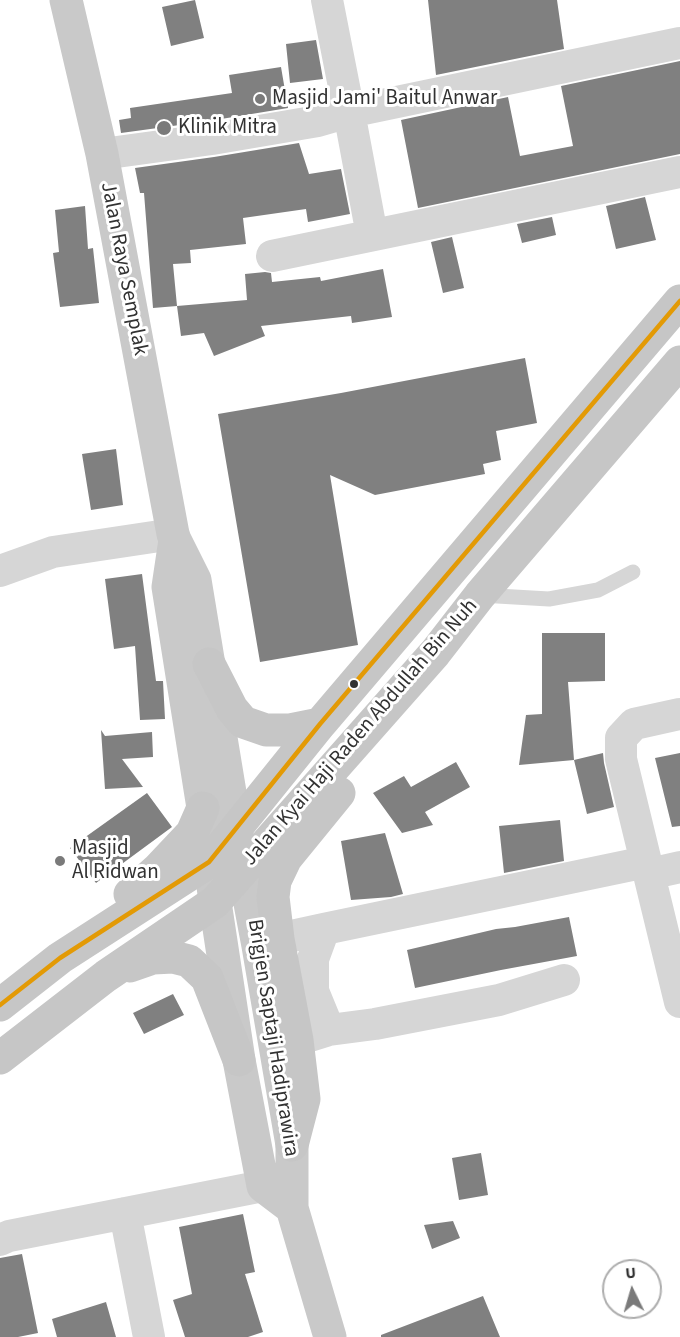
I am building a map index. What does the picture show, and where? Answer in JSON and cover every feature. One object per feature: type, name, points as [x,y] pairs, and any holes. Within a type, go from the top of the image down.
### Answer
[{"type":"highway","name":"Jalan Kyai Haji Raden Abdullah Bin Nuh","points":[[0,1005],[60,958],[209,862],[320,724],[680,301]]},
{"type":"highway","name":"Jalan Kyai Haji Raden Abdullah Bin Nuh","points":[[0,1058],[106,976],[215,902],[435,653],[480,595],[680,362]]},
{"type":"highway","points":[[292,1145],[304,1099],[297,1040],[268,942],[275,881],[286,858],[397,718],[435,653]]},
{"type":"highway","points":[[209,664],[232,709],[243,722],[266,730],[290,730],[320,724]]},
{"type":"highway","points":[[60,958],[158,869],[192,833],[203,808]]},
{"type":"highway","points":[[106,976],[153,958],[173,957],[189,961],[207,978],[239,1060]]},
{"type":"main road","name":"Jalan Raya Semplak","points":[[66,0],[102,154],[174,537],[195,580],[243,869]]},
{"type":"main road","name":"Jalan Raya Semplak","points":[[174,537],[168,587],[203,808],[215,902]]},
{"type":"main road","name":"Brigjen Saptaji Hadiprawira","points":[[243,869],[268,942],[292,1145],[283,1190]]},
{"type":"main road","name":"Brigjen Saptaji Hadiprawira","points":[[215,902],[239,1060],[283,1190]]},
{"type":"main road","points":[[283,1190],[330,1337]]},
{"type":"street","points":[[327,0],[372,235]]},
{"type":"street","points":[[102,154],[318,121],[349,112],[680,43]]},
{"type":"street","points":[[272,256],[680,172]]},
{"type":"street","points":[[0,571],[53,552],[174,537]]},
{"type":"street","points":[[680,714],[634,724],[621,738],[621,759],[680,1002]]},
{"type":"street","points":[[268,942],[324,929],[648,868],[680,867]]},
{"type":"street","points":[[324,929],[313,959],[313,990],[329,1030]]},
{"type":"street","points":[[297,1040],[329,1030],[375,1024],[499,1000],[564,980]]},
{"type":"street","points":[[0,1240],[9,1236],[125,1213],[283,1190]]},
{"type":"street","points":[[125,1213],[149,1337]]},
{"type":"lane","points":[[480,595],[549,599],[598,590],[633,572]]},
{"type":"building","points":[[195,0],[204,38],[171,46],[162,7]]},
{"type":"building","points":[[428,0],[557,0],[564,49],[436,75]]},
{"type":"building","points":[[316,40],[323,79],[290,83],[286,44]]},
{"type":"building","points":[[680,61],[680,154],[418,208],[401,120],[508,97],[520,156],[573,146],[561,86]]},
{"type":"building","points":[[281,67],[288,108],[121,133],[119,120],[131,118],[130,108],[232,93],[229,75]]},
{"type":"building","points":[[299,143],[309,174],[341,169],[350,214],[308,222],[306,209],[243,218],[246,244],[190,250],[191,263],[173,264],[177,306],[153,308],[144,193],[140,193],[135,168]]},
{"type":"building","points":[[645,197],[656,240],[616,249],[606,206]]},
{"type":"building","points":[[85,206],[88,249],[93,248],[99,303],[60,307],[53,253],[59,252],[55,210]]},
{"type":"building","points":[[552,217],[556,235],[522,243],[517,224]]},
{"type":"building","points":[[452,237],[464,288],[443,293],[431,242]]},
{"type":"building","points":[[383,269],[392,317],[352,323],[351,316],[261,326],[265,336],[214,356],[204,333],[181,336],[177,306],[247,300],[245,274],[271,273],[272,282],[320,277],[321,281]]},
{"type":"building","points":[[525,358],[537,423],[496,431],[501,460],[483,464],[485,474],[375,495],[330,475],[358,645],[260,662],[218,414]]},
{"type":"building","points":[[116,449],[123,505],[91,510],[82,454]]},
{"type":"building","points":[[142,574],[156,681],[163,681],[165,719],[140,720],[135,646],[114,649],[105,579]]},
{"type":"building","points":[[542,633],[605,633],[605,681],[568,682],[574,760],[519,765],[526,715],[542,714]]},
{"type":"building","points":[[101,730],[105,736],[152,732],[153,757],[122,759],[143,787],[105,789]]},
{"type":"building","points":[[603,753],[614,807],[587,814],[574,760]]},
{"type":"building","points":[[680,753],[680,826],[672,827],[655,758]]},
{"type":"building","points":[[456,762],[470,787],[425,812],[433,825],[402,833],[373,793],[404,776],[411,787]]},
{"type":"building","points":[[147,793],[172,827],[96,883],[70,848]]},
{"type":"building","points":[[560,820],[564,861],[504,873],[499,826]]},
{"type":"building","points":[[385,833],[403,894],[351,900],[341,841]]},
{"type":"building","points":[[569,917],[577,956],[415,988],[407,950],[496,929]]},
{"type":"building","points":[[173,994],[184,1015],[144,1034],[133,1013]]},
{"type":"building","points":[[481,1153],[488,1195],[459,1200],[452,1158]]},
{"type":"building","points":[[243,1214],[255,1272],[245,1274],[263,1332],[248,1337],[185,1337],[173,1300],[192,1294],[179,1227]]},
{"type":"building","points":[[453,1221],[460,1238],[432,1249],[424,1225]]},
{"type":"building","points":[[22,1254],[38,1333],[18,1337],[0,1337],[0,1258]]},
{"type":"building","points":[[483,1296],[500,1337],[381,1337],[381,1335]]},
{"type":"building","points":[[106,1302],[116,1337],[57,1337],[52,1319]]},
{"type":"transit line","points":[[0,1005],[60,958],[209,862],[320,724],[680,301]]},
{"type":"place","name":"Masjid Jami' Baitul Anwar","points":[[260,99]]},
{"type":"place","name":"Klinik Mitra","points":[[164,128]]},
{"type":"place","name":"Masjid Al Ridwan","points":[[60,861]]}]
